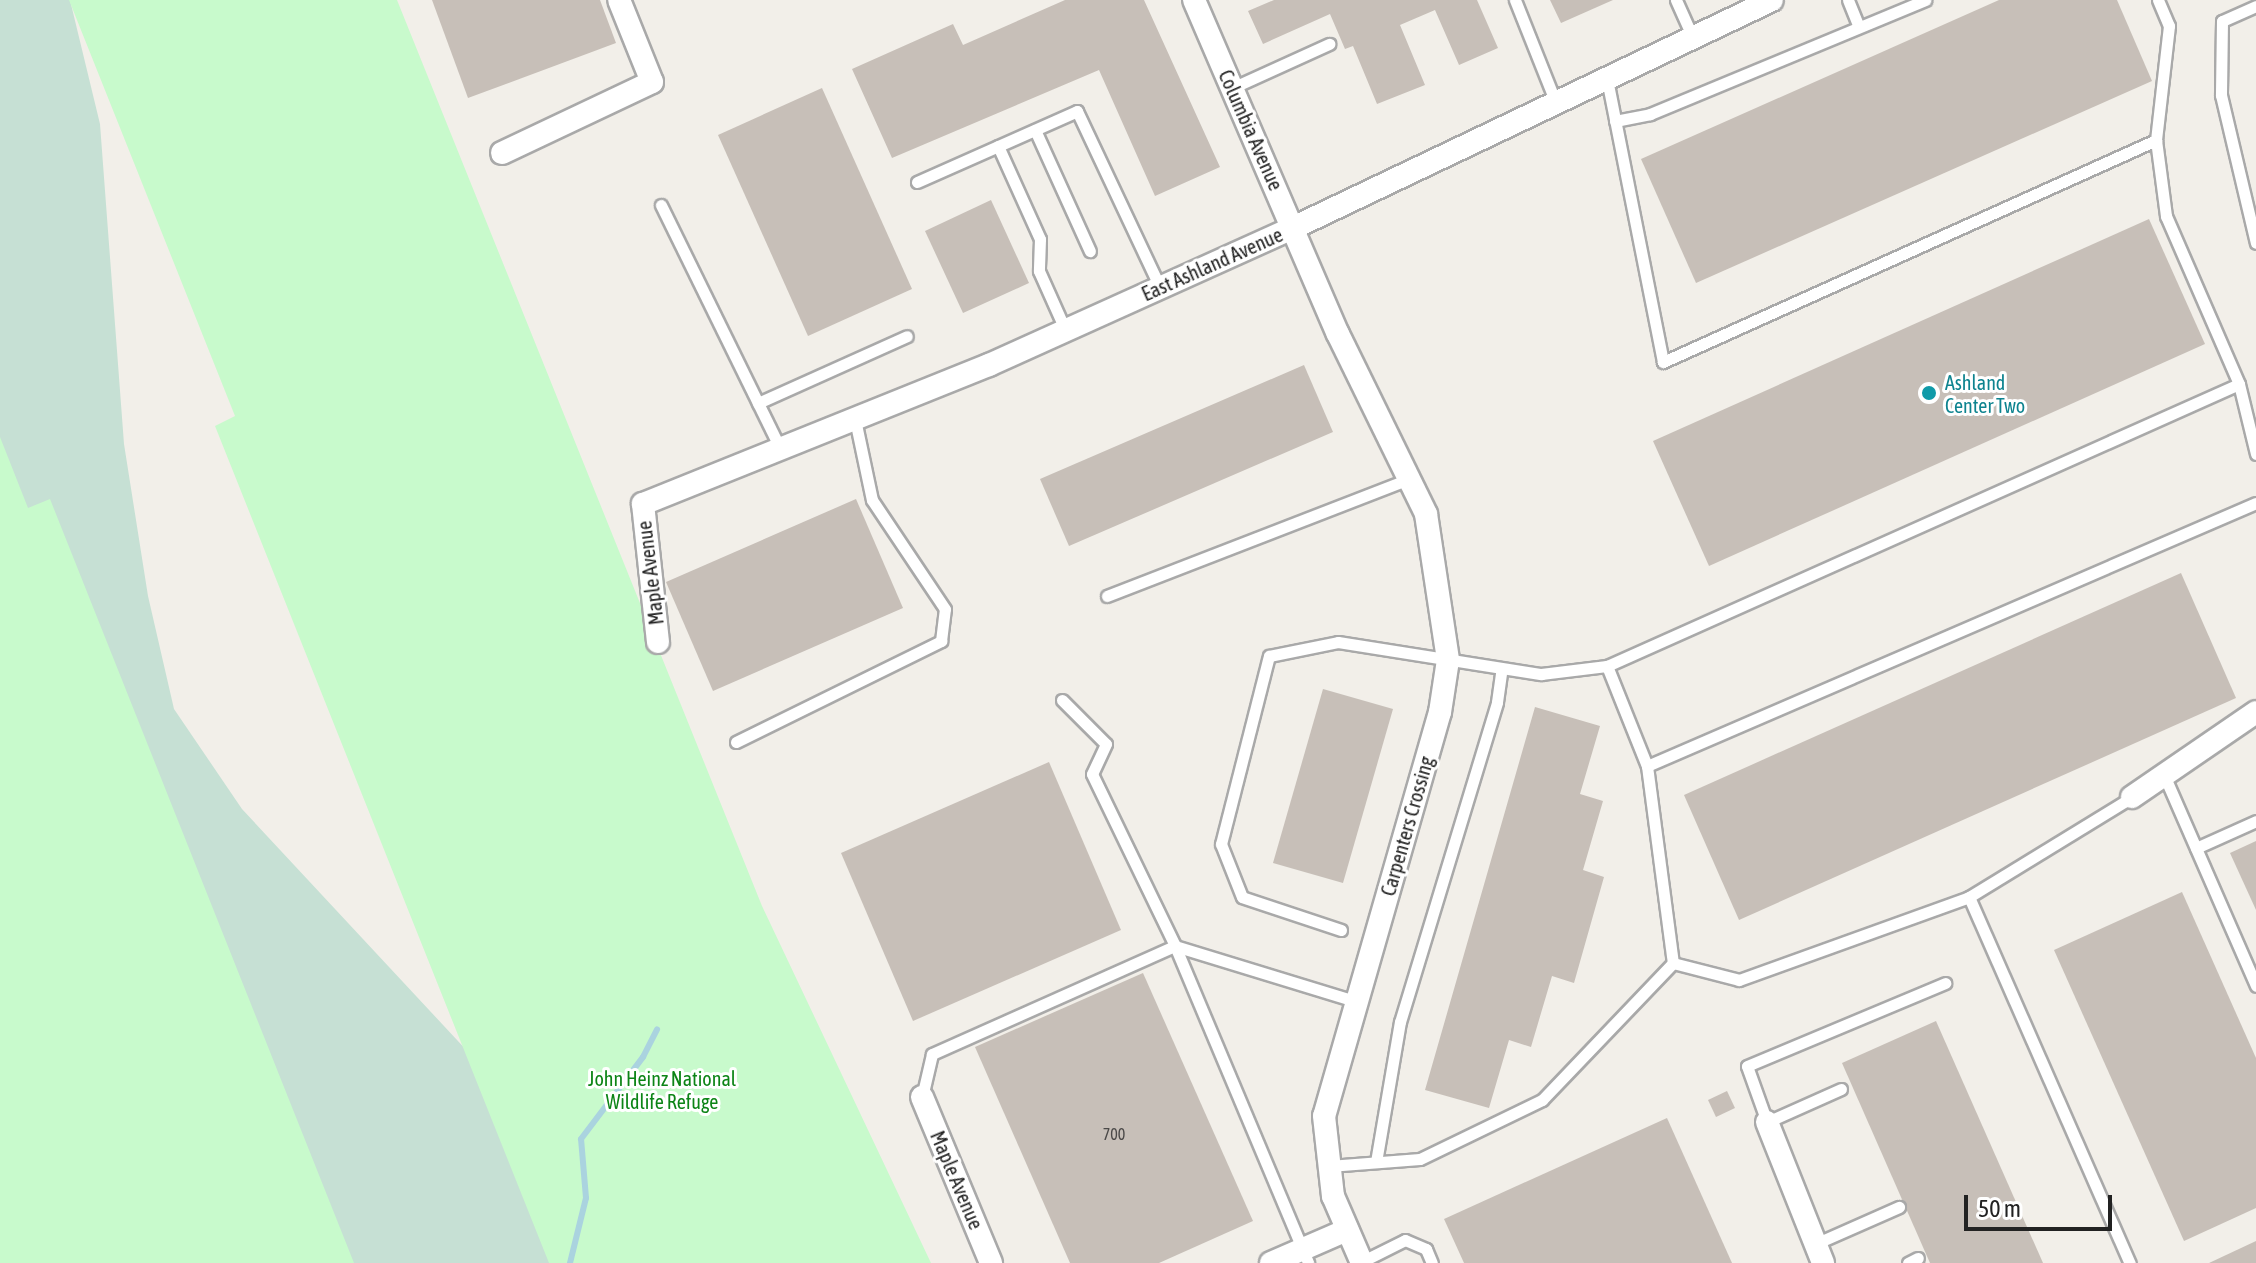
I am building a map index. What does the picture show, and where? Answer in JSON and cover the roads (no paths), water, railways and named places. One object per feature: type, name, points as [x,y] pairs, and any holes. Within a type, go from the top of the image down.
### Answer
[{"type":"street","points":[[502,153],[652,82],[619,0]]},
{"type":"street","name":"Columbia Avenue","points":[[1194,0],[1365,392]]},
{"type":"street","name":"East Ashland Avenue","points":[[643,504],[855,419],[1295,227],[1772,0]]},
{"type":"street","name":"Carpenters Crossing","points":[[1362,1262],[1333,1196],[1324,1116],[1440,712],[1448,660],[1426,514],[1365,392]]},
{"type":"street","name":"Maple Avenue","points":[[643,504],[658,642]]},
{"type":"street","points":[[2132,797],[2256,712]]},
{"type":"street","name":"Maple Avenue","points":[[922,1097],[991,1263]]},
{"type":"street","points":[[1767,1122],[1819,1253]]},
{"type":"street","points":[[1271,1263],[1305,1256],[1347,1230]]},
{"type":"lane","points":[[1515,0],[1556,103]]},
{"type":"lane","points":[[1676,0],[1693,38]]},
{"type":"lane","points":[[1848,0],[1859,27]]},
{"type":"lane","points":[[1615,121],[1650,114],[1925,0]]},
{"type":"lane","points":[[2158,0],[2169,26],[2156,140],[2166,216],[2239,384],[2256,454]]},
{"type":"lane","points":[[2256,6],[2222,21],[2221,95],[2256,243]]},
{"type":"lane","points":[[1232,88],[1329,44]]},
{"type":"lane","points":[[1607,79],[1663,362],[2156,140]]},
{"type":"lane","points":[[917,182],[1077,111],[1160,287]]},
{"type":"lane","points":[[1035,130],[1090,251]]},
{"type":"lane","points":[[998,146],[1040,239],[1039,271],[1065,329]]},
{"type":"lane","points":[[661,205],[781,450]]},
{"type":"lane","points":[[758,403],[907,336]]},
{"type":"lane","points":[[1341,930],[1242,897],[1221,844],[1269,656],[1338,642],[1541,674],[1607,666],[2239,384]]},
{"type":"lane","points":[[736,742],[941,641],[945,609],[872,500],[855,419]]},
{"type":"lane","points":[[1107,596],[1409,479]]},
{"type":"lane","points":[[1647,766],[2256,503]]},
{"type":"lane","points":[[1607,666],[1647,766],[1673,963]]},
{"type":"lane","points":[[1376,1162],[1385,1086],[1400,1022],[1497,702],[1502,668]]},
{"type":"lane","points":[[1062,700],[1106,744],[1092,774],[1175,946],[1305,1256]]},
{"type":"lane","points":[[2164,775],[2256,986]]},
{"type":"lane","points":[[1673,963],[1739,980],[1969,897],[2132,797]]},
{"type":"lane","points":[[2196,848],[2256,821]]},
{"type":"lane","points":[[1969,897],[2130,1263]]},
{"type":"lane","points":[[922,1097],[932,1054],[1175,946],[1355,1001]]},
{"type":"lane","points":[[1329,1166],[1420,1159],[1542,1100],[1673,963]]},
{"type":"lane","points":[[1841,1089],[1767,1122],[1747,1066],[1945,983]]},
{"type":"lane","points":[[1819,1253],[1899,1207]]},
{"type":"lane","points":[[1362,1262],[1405,1240],[1426,1249],[1432,1263]]},
{"type":"waterway","points":[[570,1263],[586,1198],[581,1139],[643,1057],[657,1029]]},
{"type":"place","name":"Ashland Center Two","points":[[1929,393]]},
{"type":"park label","name":"John Heinz National Wildlife Refuge","points":[[662,1090]]}]
